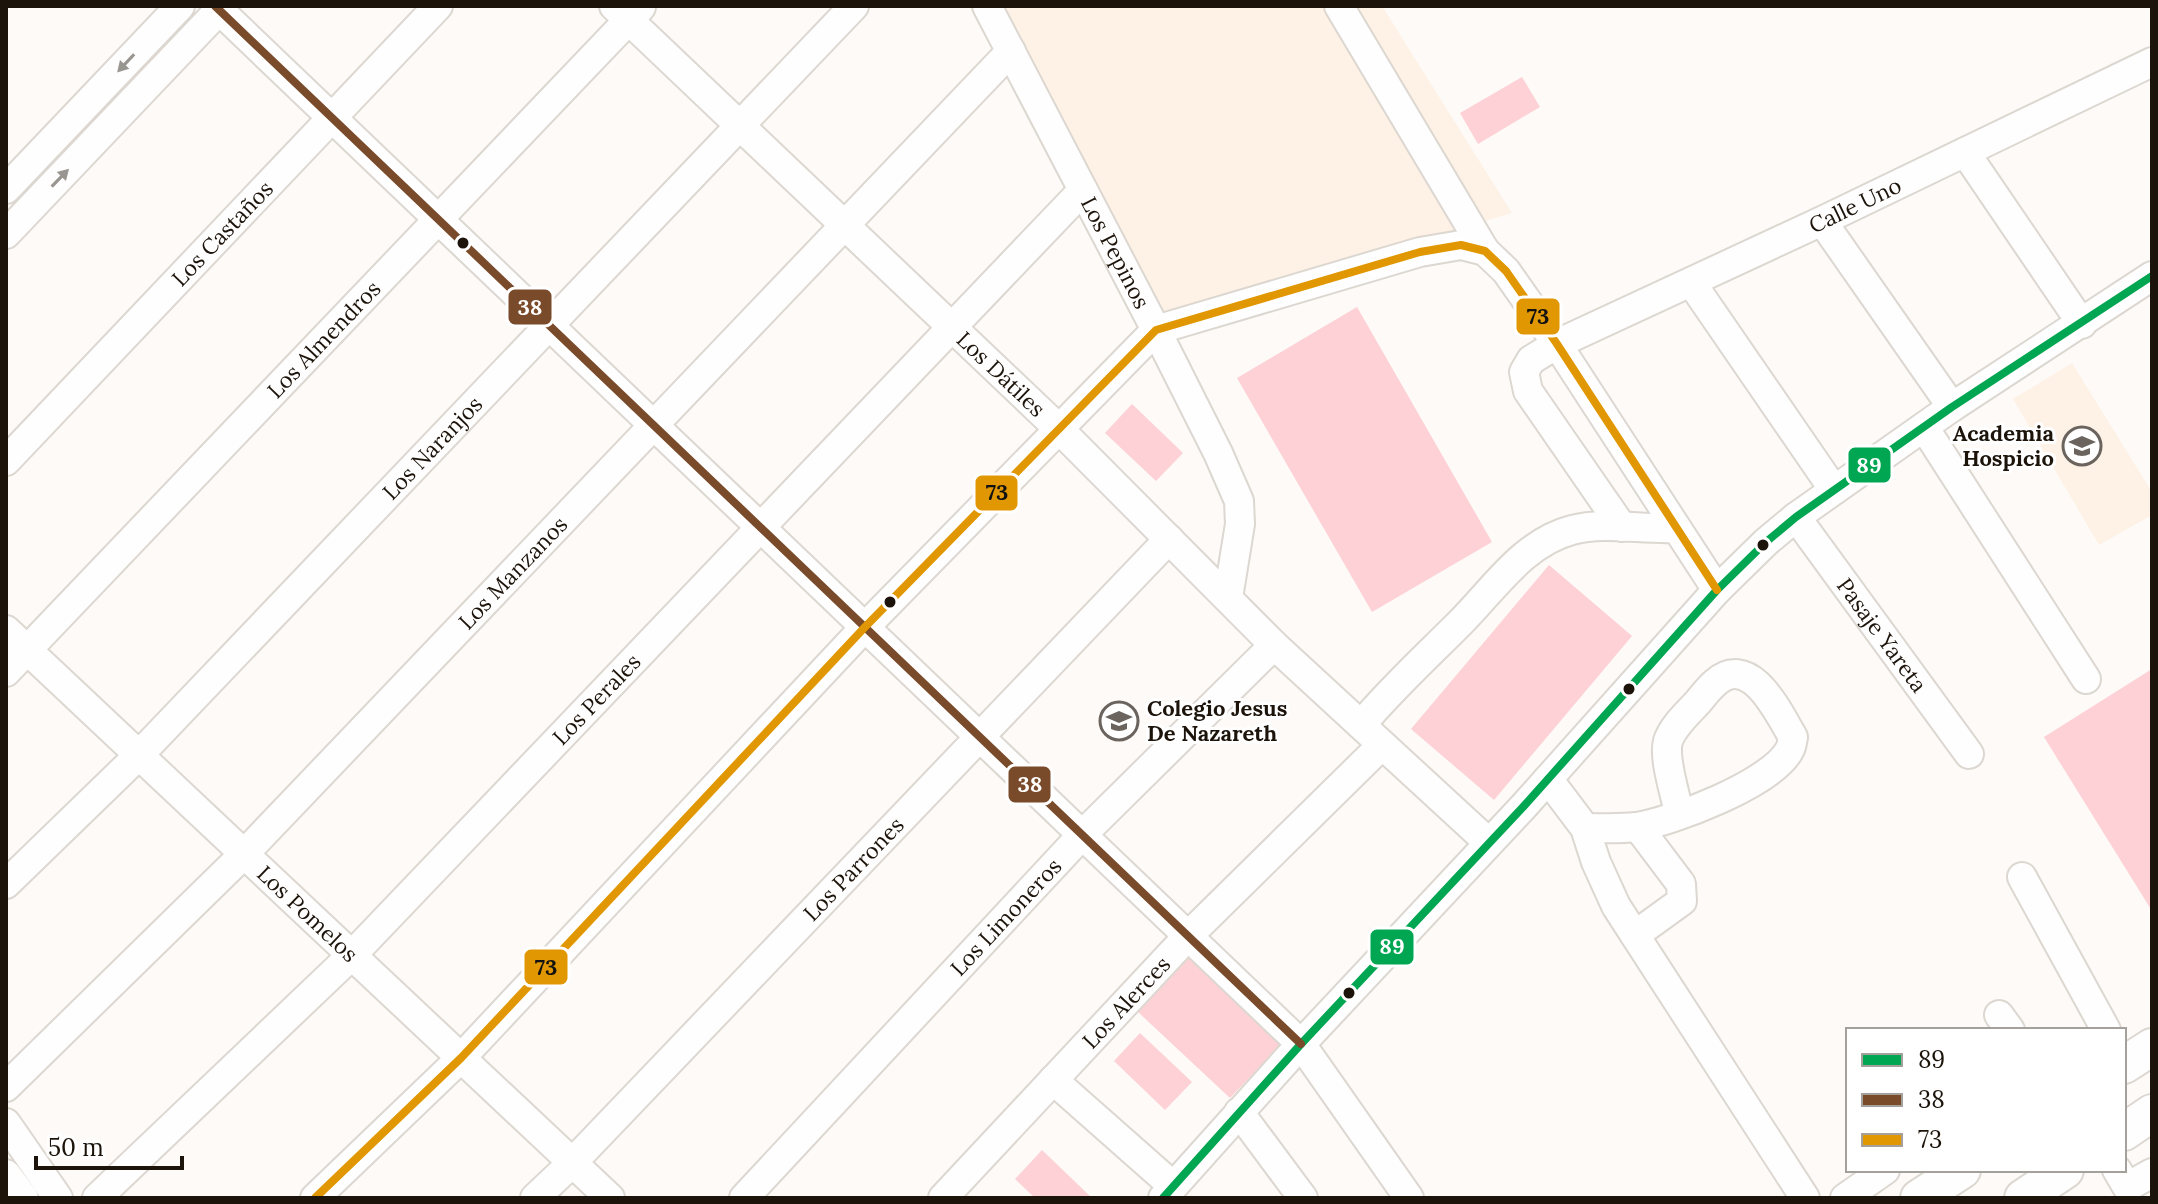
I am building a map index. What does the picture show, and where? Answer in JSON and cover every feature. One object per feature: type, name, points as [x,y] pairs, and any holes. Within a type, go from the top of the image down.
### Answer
[{"type":"main road","points":[[2126,1131],[2152,1113]]},
{"type":"main road","points":[[1919,1198],[1959,1172]]},
{"type":"main road","points":[[2023,1198],[2062,1172]]},
{"type":"street","points":[[6,189],[180,6]]},
{"type":"street","name":"Los Castaños","points":[[6,461],[438,6]]},
{"type":"street","name":"Los Naranjos","points":[[6,884],[139,755],[854,6]]},
{"type":"street","name":"Los Pepinos","points":[[987,6],[1156,330],[1239,501],[1240,524],[1228,598]]},
{"type":"street","points":[[1339,6],[1485,251],[1506,271],[1557,344],[1717,590]]},
{"type":"street","points":[[6,234],[219,7],[1301,1044],[1409,1198]]},
{"type":"street","name":"Los Dátiles","points":[[628,11],[740,125],[1059,429],[1274,645],[1488,842]]},
{"type":"street","name":"Los Almendros","points":[[6,672],[439,220],[628,11]]},
{"type":"street","name":"Los Manzanos","points":[[6,1087],[244,854],[1011,51]]},
{"type":"street","name":"Calle Uno","points":[[1622,527],[1528,391],[1524,372],[1531,360],[1557,344],[2152,62]]},
{"type":"street","points":[[1965,152],[2082,324]]},
{"type":"street","name":"Los Perales","points":[[97,1198],[352,955],[1083,190]]},
{"type":"street","points":[[1822,221],[1952,407]]},
{"type":"street","points":[[315,1198],[461,1058],[865,627],[1156,330],[1420,252],[1461,245],[1485,251]]},
{"type":"street","points":[[1053,1080],[1168,1192],[1548,779],[1717,590],[1796,517],[1952,407],[2151,279]]},
{"type":"street","points":[[1691,282],[1834,490]]},
{"type":"street","points":[[1924,427],[2086,679]]},
{"type":"street","name":"Pasaje Yareta","points":[[1796,517],[1969,754]]},
{"type":"street","points":[[1361,725],[1388,693],[1527,553],[1542,542],[1573,529],[1603,526],[1676,528]]},
{"type":"street","name":"Los Parrones","points":[[535,1198],[1169,539]]},
{"type":"street","name":"Los Pomelos","points":[[6,630],[610,1198]]},
{"type":"street","name":"Los Limoneros","points":[[744,1198],[1082,835],[1274,645]]},
{"type":"street","points":[[1585,828],[1638,827],[1679,814],[1732,794],[1770,771],[1790,751],[1793,737],[1764,688],[1752,679],[1734,676],[1717,681],[1673,730],[1667,743],[1668,758],[1679,814]]},
{"type":"street","name":"Los Alerces","points":[[943,1198],[1188,936],[1382,745]]},
{"type":"street","points":[[1548,779],[1585,828],[1616,906],[1805,1198]]},
{"type":"street","points":[[1635,935],[1682,901],[1684,892],[1638,827]]},
{"type":"street","points":[[2022,877],[2105,1028]]},
{"type":"street","points":[[1239,1112],[1303,1198]]},
{"type":"street","points":[[6,1123],[58,1198]]},
{"type":"street","points":[[1845,1198],[1882,1172]]},
{"type":"street","points":[[2119,1185],[2152,1173]]},
{"type":"street","points":[[6,1174],[24,1198]]},
{"type":"shaded area","points":[[1002,6],[1382,6],[1512,213],[1164,317]]},
{"type":"shaded area","points":[[1522,77],[1540,107],[1478,144],[1460,113]]},
{"type":"shaded area","points":[[1357,307],[1492,542],[1372,612],[1237,378]]},
{"type":"shaded area","name":"Academia Hospicio","points":[[2072,363],[2152,492],[2152,515],[2099,545],[2013,399]]},
{"type":"shaded area","points":[[1132,404],[1183,453],[1156,481],[1105,433]]},
{"type":"shaded area","points":[[1549,565],[1632,636],[1494,800],[1411,729]]},
{"type":"shaded area","points":[[2152,669],[2152,911],[2044,737]]},
{"type":"shaded area","points":[[1189,958],[1281,1045],[1230,1098],[1138,1012]]},
{"type":"shaded area","points":[[1140,1033],[1192,1082],[1165,1110],[1114,1061]]},
{"type":"shaded area","points":[[1042,1150],[1092,1198],[1035,1198],[1015,1179]]},
{"type":"transit line","name":"38","points":[[215,6],[1301,1044]]},
{"type":"transit line","name":"73","points":[[315,1198],[461,1058],[865,627],[1156,330],[1420,252],[1461,245],[1485,251],[1506,271],[1557,344],[1717,590]]},
{"type":"transit line","name":"89","points":[[1163,1198],[1301,1044],[1523,807],[1717,590],[1766,542],[1796,517],[1952,407],[2152,276]]},
{"type":"place","name":"Academia Hospicio","points":[[2082,446]]},
{"type":"place","name":"Colegio Jesus De Nazareth","points":[[1119,721]]}]
